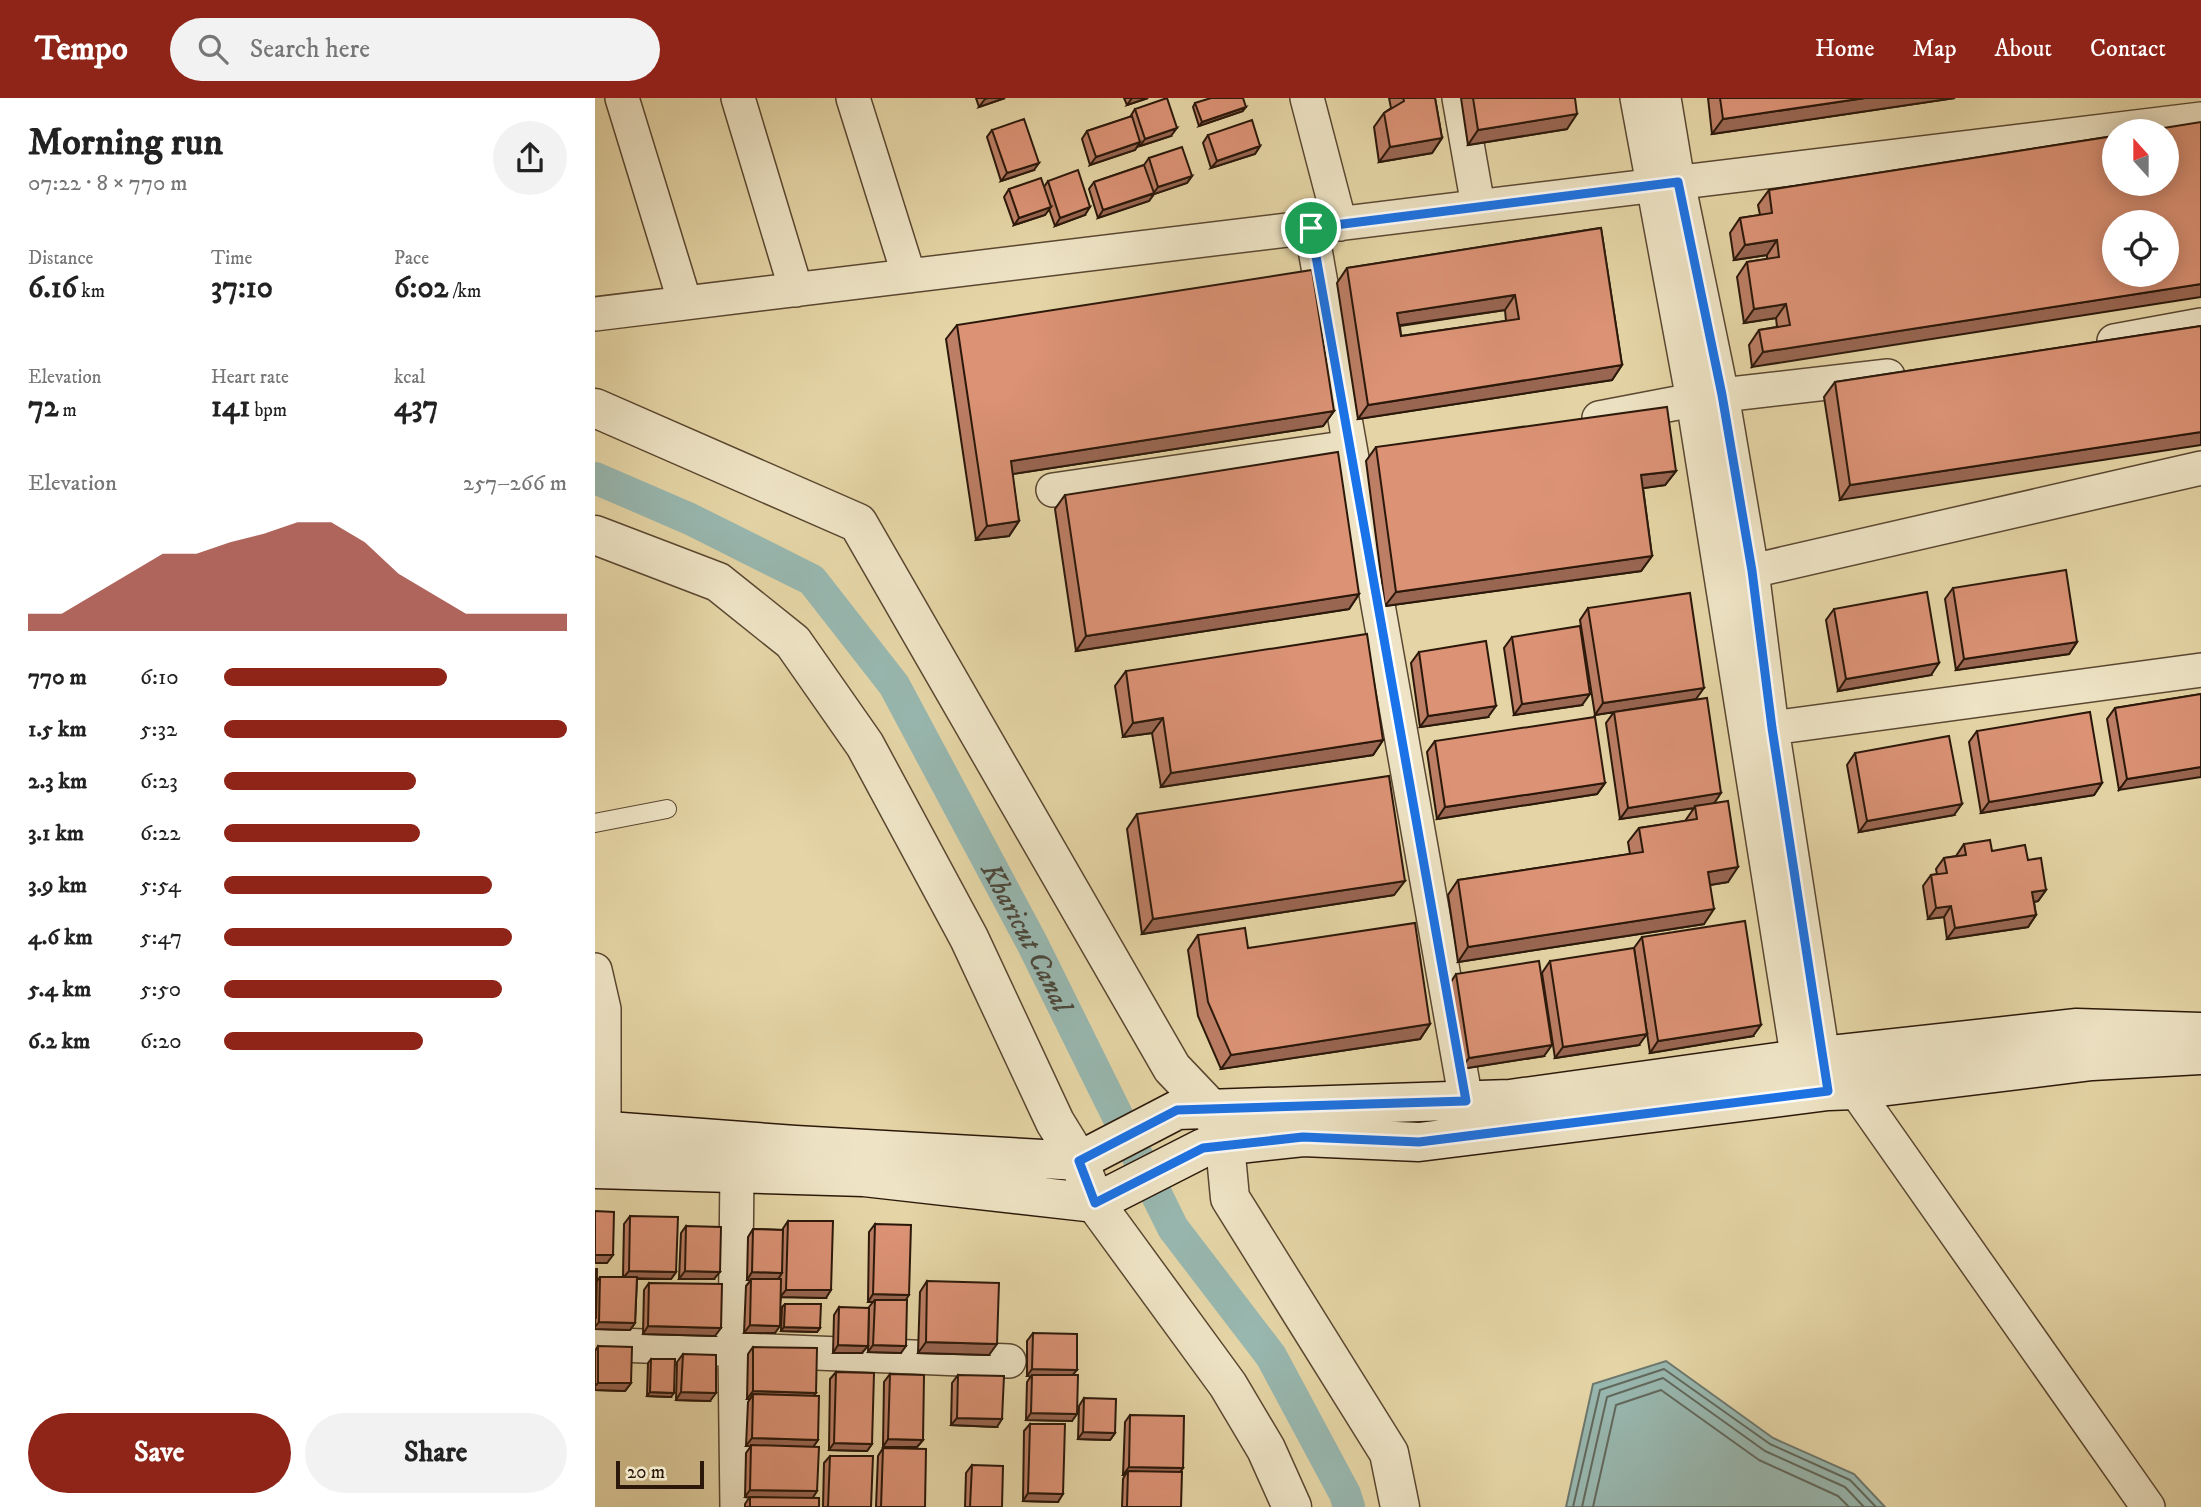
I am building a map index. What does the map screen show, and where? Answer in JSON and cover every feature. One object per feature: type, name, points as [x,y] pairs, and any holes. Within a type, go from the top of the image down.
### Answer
[{"type":"main road","points":[[595,408],[858,523],[1172,1068],[1214,1147],[1230,1198],[1389,1453],[1400,1507]]},
{"type":"main road","points":[[595,535],[718,582],[793,642],[865,746],[969,938],[1055,1122],[1084,1158],[1105,1198],[1228,1385],[1266,1449],[1292,1507]]},
{"type":"main road","points":[[599,1169],[864,1177],[1105,1198],[1214,1147],[1303,1137],[1419,1142],[1821,1078],[2077,1028],[2201,1032]]},
{"type":"main road","points":[[600,1130],[795,1145],[1084,1158],[1194,1110],[1510,1099],[2201,1055]]},
{"type":"street","points":[[622,98],[685,303]]},
{"type":"street","points":[[737,98],[796,290]]},
{"type":"street","points":[[853,98],[909,276]]},
{"type":"street","points":[[1307,98],[1325,226],[1350,447],[1466,1101]]},
{"type":"street","points":[[1459,98],[1478,206]]},
{"type":"street","points":[[1637,98],[1665,184],[1707,398],[1821,1078],[2148,1507]]},
{"type":"street","points":[[1664,98],[1665,184]]},
{"type":"street","points":[[595,314],[2201,118]]},
{"type":"street","points":[[2078,347],[2201,325]]},
{"type":"street","points":[[1573,424],[1707,398],[1914,373]]},
{"type":"street","points":[[1707,398],[1752,571],[1821,1078]]},
{"type":"street","points":[[1053,491],[1350,447]]},
{"type":"street","points":[[1752,571],[2201,468]]},
{"type":"street","points":[[1772,728],[2201,670]]},
{"type":"street","points":[[595,970],[604,1009],[599,1169]]},
{"type":"street","points":[[737,1172],[737,1507]]},
{"type":"street","points":[[595,1344],[1009,1361]]},
{"type":"lane","points":[[595,823],[667,808]]},
{"type":"water","points":[[1666,1361],[1773,1438],[1854,1474],[1885,1507],[1566,1507],[1593,1384]]},
{"type":"building","points":[[1167,98],[1177,128],[1145,139],[1135,109]]},
{"type":"building","points":[[1211,98],[1243,98],[1246,107],[1202,122],[1195,103]]},
{"type":"building","points":[[1403,98],[1435,98],[1442,138],[1390,147],[1384,113],[1404,101]]},
{"type":"building","points":[[1473,98],[1575,98],[1577,114],[1478,130]]},
{"type":"building","points":[[1720,98],[1865,98],[1723,119]]},
{"type":"building","points":[[1132,116],[1140,142],[1096,157],[1087,131]]},
{"type":"building","points":[[1024,119],[1039,163],[1007,173],[992,130]]},
{"type":"building","points":[[1252,120],[1260,146],[1217,161],[1208,135]]},
{"type":"building","points":[[2201,122],[2201,284],[1763,352],[1759,330],[1790,325],[1786,304],[1754,309],[1747,262],[1779,257],[1777,240],[1745,245],[1740,218],[1772,213],[1769,190],[2102,138],[2102,196],[2179,196],[2179,126]]},
{"type":"building","points":[[1182,147],[1192,176],[1158,187],[1149,158]]},
{"type":"building","points":[[1144,165],[1154,193],[1103,210],[1094,182]]},
{"type":"building","points":[[1078,170],[1090,207],[1060,218],[1048,181]]},
{"type":"building","points":[[1041,178],[1051,207],[1019,218],[1009,189]]},
{"type":"building","points":[[1601,228],[1622,365],[1368,405],[1347,268]],"holes":[[[1515,295],[1519,319],[1401,336],[1397,313]]]},
{"type":"building","points":[[1312,270],[1334,411],[1011,461],[1019,521],[987,526],[957,325]]},
{"type":"building","points":[[2201,326],[2201,432],[1850,485],[1835,382]]},
{"type":"building","points":[[1667,407],[1676,471],[1641,475],[1652,556],[1396,592],[1376,447]]},
{"type":"building","points":[[1338,452],[1359,594],[1086,636],[1065,495]]},
{"type":"building","points":[[2066,570],[2077,642],[1964,659],[1953,588]]},
{"type":"building","points":[[1927,592],[1939,663],[1846,679],[1834,609]]},
{"type":"building","points":[[1690,593],[1704,688],[1603,703],[1588,608]]},
{"type":"building","points":[[1580,626],[1590,694],[1522,704],[1512,637]]},
{"type":"building","points":[[1367,634],[1383,740],[1171,773],[1163,718],[1133,723],[1126,671]]},
{"type":"building","points":[[1486,641],[1496,706],[1428,716],[1419,652]]},
{"type":"building","points":[[2201,694],[2201,767],[2127,779],[2115,708]]},
{"type":"building","points":[[1707,698],[1721,793],[1628,808],[1614,712]]},
{"type":"building","points":[[2090,712],[2102,783],[1989,802],[1977,731]]},
{"type":"building","points":[[1595,717],[1605,783],[1445,807],[1435,741]]},
{"type":"building","points":[[1949,736],[1962,804],[1867,821],[1855,753]]},
{"type":"building","points":[[1389,776],[1405,881],[1153,919],[1137,814]]},
{"type":"building","points":[[1728,801],[1738,867],[1708,872],[1714,909],[1468,947],[1458,880],[1643,852],[1639,828],[1697,819],[1695,806]]},
{"type":"building","points":[[1990,840],[1992,851],[2025,845],[2028,860],[2041,858],[2046,890],[2032,892],[2036,915],[1955,928],[1951,906],[1936,908],[1931,875],[1947,873],[1944,858],[1966,855],[1964,844]]},
{"type":"building","points":[[1745,921],[1761,1025],[1658,1041],[1642,937]]},
{"type":"building","points":[[1415,923],[1430,1024],[1231,1055],[1208,1002],[1198,935],[1245,928],[1248,948]]},
{"type":"building","points":[[1634,948],[1647,1034],[1563,1047],[1550,961]]},
{"type":"building","points":[[1539,961],[1552,1045],[1469,1058],[1456,974]]},
{"type":"building","points":[[595,1211],[614,1212],[613,1255],[595,1255]]},
{"type":"building","points":[[630,1216],[678,1217],[676,1272],[629,1271]]},
{"type":"building","points":[[788,1221],[833,1221],[831,1290],[786,1290]]},
{"type":"building","points":[[875,1224],[911,1225],[909,1295],[873,1294]]},
{"type":"building","points":[[686,1226],[721,1227],[720,1272],[685,1271]]},
{"type":"building","points":[[753,1229],[783,1230],[782,1273],[752,1272]]},
{"type":"building","points":[[597,1269],[596,1318],[595,1318]]},
{"type":"building","points":[[600,1277],[637,1277],[635,1323],[599,1322]]},
{"type":"building","points":[[751,1279],[781,1279],[780,1326],[750,1325]]},
{"type":"building","points":[[927,1281],[999,1283],[997,1344],[926,1342]]},
{"type":"building","points":[[649,1283],[722,1284],[721,1328],[648,1326]]},
{"type":"building","points":[[875,1300],[907,1300],[906,1346],[873,1345]]},
{"type":"building","points":[[785,1304],[821,1304],[820,1328],[784,1327]]},
{"type":"building","points":[[839,1307],[869,1308],[868,1346],[838,1345]]},
{"type":"building","points":[[1033,1333],[1077,1334],[1077,1370],[1032,1369]]},
{"type":"building","points":[[598,1346],[632,1347],[631,1383],[598,1383]]},
{"type":"building","points":[[753,1347],[817,1348],[816,1393],[753,1391]]},
{"type":"building","points":[[683,1354],[716,1355],[716,1393],[681,1392]]},
{"type":"building","points":[[651,1359],[675,1359],[674,1393],[650,1392]]},
{"type":"building","points":[[836,1372],[874,1373],[872,1444],[834,1443]]},
{"type":"building","points":[[890,1374],[924,1375],[923,1440],[888,1439]]},
{"type":"building","points":[[958,1375],[1004,1376],[1002,1419],[957,1418]]},
{"type":"building","points":[[1032,1375],[1078,1375],[1077,1414],[1031,1413]]},
{"type":"building","points":[[753,1394],[819,1396],[818,1440],[752,1438]]},
{"type":"building","points":[[1084,1398],[1116,1399],[1115,1433],[1083,1432]]},
{"type":"building","points":[[1130,1415],[1184,1416],[1183,1468],[1129,1467]]},
{"type":"building","points":[[1030,1424],[1065,1424],[1063,1494],[1028,1493]]},
{"type":"building","points":[[751,1445],[819,1447],[817,1491],[750,1490]]},
{"type":"building","points":[[883,1448],[926,1449],[925,1507],[881,1507]]},
{"type":"building","points":[[830,1456],[873,1456],[871,1507],[828,1507]]},
{"type":"building","points":[[972,1465],[1003,1466],[1002,1507],[970,1507]]},
{"type":"building","points":[[1128,1471],[1182,1472],[1181,1507],[1127,1507]]},
{"type":"building","points":[[750,1497],[819,1498],[819,1507],[750,1507]]},
{"type":"waterway","name":"Kharicut Canal","points":[[595,478],[690,519],[812,580],[894,685],[1032,943],[1173,1228],[1271,1356],[1345,1494],[1349,1507]]},
{"type":"route","points":[[1678,182],[1722,395],[1752,571],[1772,728],[1828,1091],[1419,1142],[1303,1137],[1203,1148],[1095,1203],[1079,1161],[1177,1110],[1466,1101],[1311,228],[1678,182]]}]
